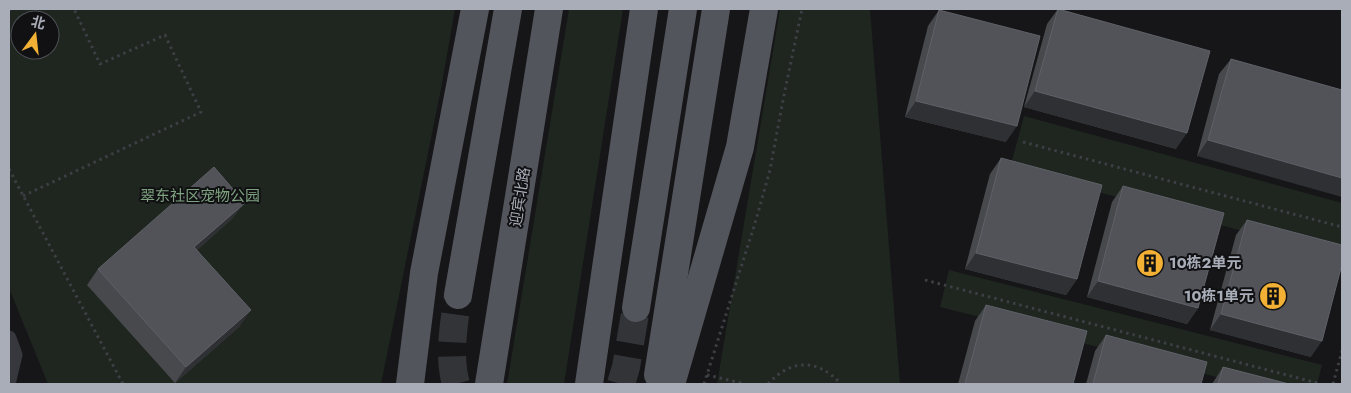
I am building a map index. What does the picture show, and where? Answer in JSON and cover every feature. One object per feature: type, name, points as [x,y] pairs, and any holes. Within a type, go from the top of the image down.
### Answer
[{"type":"main road","points":[[410,384],[424,273],[475,9]]},
{"type":"main road","points":[[458,295],[508,9]]},
{"type":"main road","name":"迎宾北路","points":[[490,384],[549,9]]},
{"type":"main road","points":[[589,384],[644,9]]},
{"type":"main road","points":[[636,308],[683,9]]},
{"type":"main road","points":[[657,384],[716,9]]},
{"type":"main road","points":[[671,384],[740,147],[764,9]]},
{"type":"main road","points":[[481,384],[516,226]]},
{"type":"lane","points":[[9,338],[15,355],[9,380]]},
{"type":"path","points":[[23,196],[201,112],[165,35],[100,64],[74,9]]},
{"type":"path","points":[[704,384],[770,170],[802,9]]},
{"type":"path","points":[[1023,142],[1342,227]]},
{"type":"path","points":[[9,169],[123,384]]},
{"type":"path","points":[[925,280],[1321,384]]},
{"type":"path","points":[[1334,384],[1342,351]]},
{"type":"path","points":[[768,384],[777,375],[790,367],[804,365],[818,367],[831,374],[841,384]]},
{"type":"path","points":[[701,373],[745,384]]},
{"type":"green space","name":"翠东社区宠物公园","points":[[9,9],[455,9],[441,89],[381,384],[48,384],[9,288]]},
{"type":"green space","points":[[569,9],[623,9],[564,384],[507,384]]},
{"type":"green space","points":[[780,9],[870,9],[900,384],[717,384]]},
{"type":"green space","points":[[1024,116],[1342,203],[1342,258],[1010,168]]},
{"type":"green space","points":[[949,270],[1322,365],[1317,384],[1244,384],[940,307]]},
{"type":"building","points":[[1058,9],[1210,51],[1187,133],[1035,91]]},
{"type":"building","points":[[939,10],[1040,36],[1017,126],[916,101]]},
{"type":"building","points":[[1231,59],[1342,90],[1342,178],[1208,140]]},
{"type":"building","points":[[1001,158],[1102,185],[1077,279],[976,253]]},
{"type":"building","points":[[214,167],[245,203],[194,247],[251,310],[186,367],[98,269]]},
{"type":"building","name":"10栋2单元","points":[[1123,186],[1224,213],[1198,308],[1098,281]]},
{"type":"building","name":"10栋1单元","points":[[1247,220],[1342,245],[1342,264],[1322,341],[1221,314]]},
{"type":"building","points":[[986,305],[1087,331],[1073,384],[965,384]]},
{"type":"building","points":[[1106,335],[1207,362],[1201,384],[1093,384]]},
{"type":"building","points":[[1223,367],[1289,384],[1218,384]]},
{"type":"tunnel","points":[[456,384],[452,351],[458,295]]},
{"type":"tunnel","points":[[621,384],[626,367],[636,308]]},
{"type":"place","name":"10栋2单元","points":[[1150,263]]},
{"type":"place","name":"10栋1单元","points":[[1273,296]]}]
